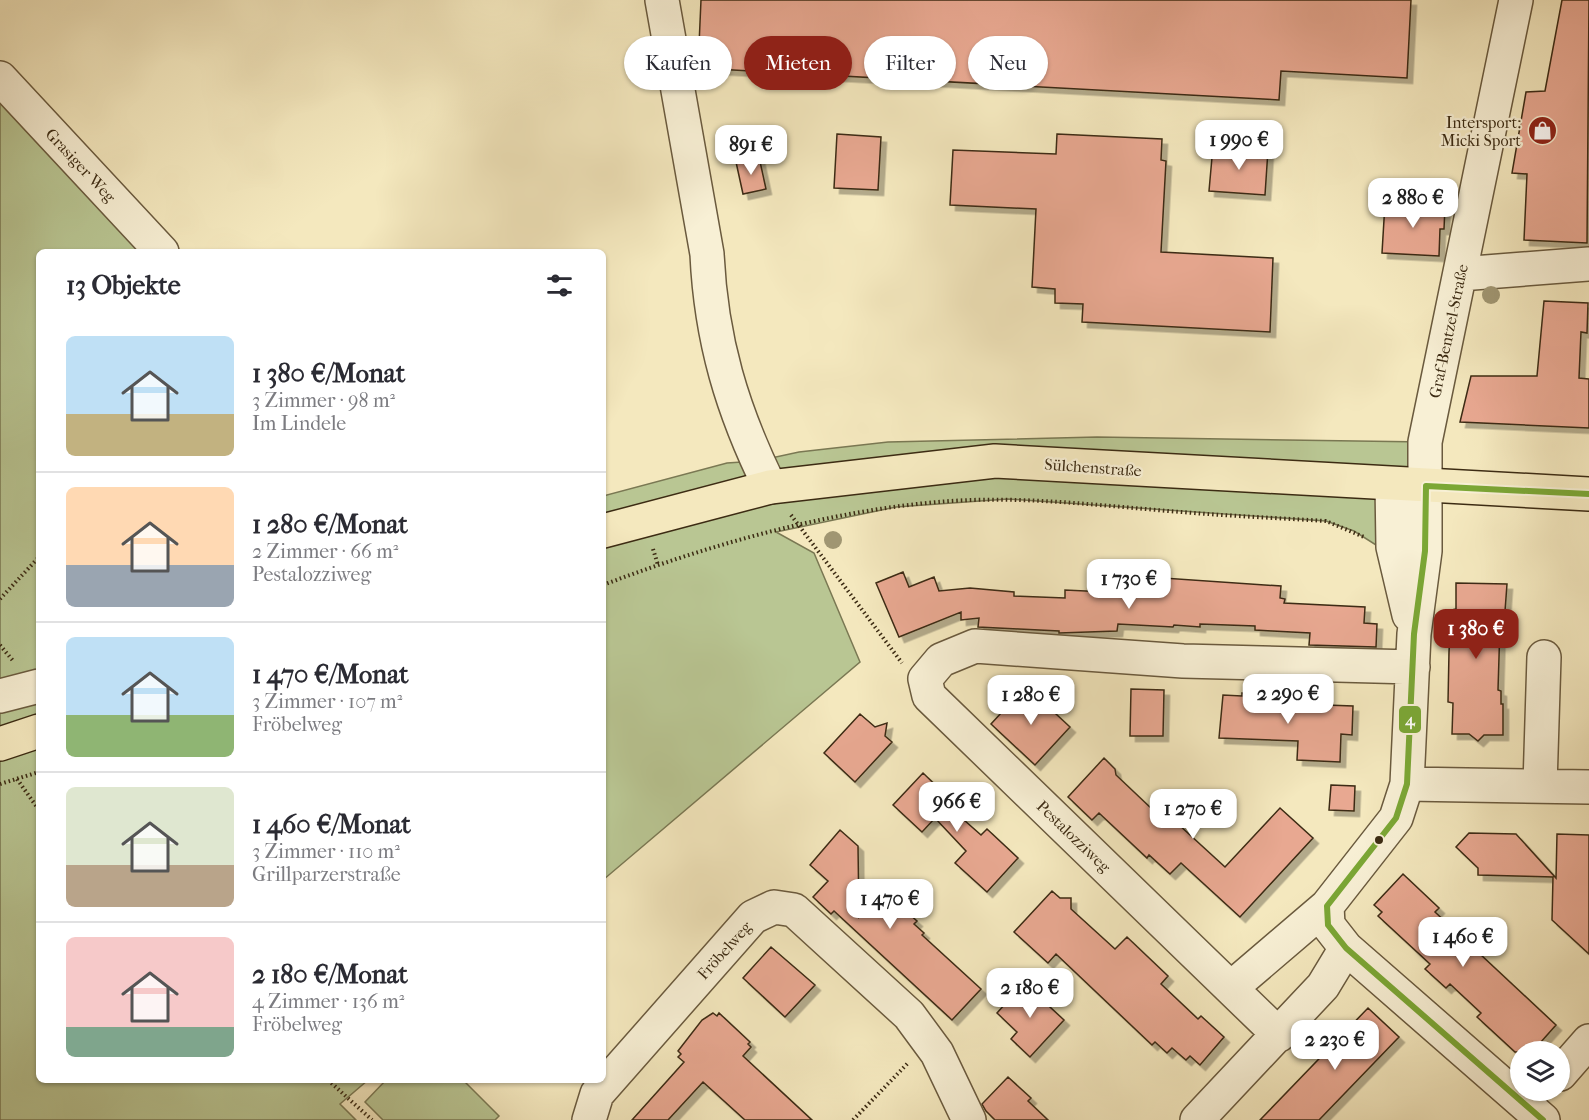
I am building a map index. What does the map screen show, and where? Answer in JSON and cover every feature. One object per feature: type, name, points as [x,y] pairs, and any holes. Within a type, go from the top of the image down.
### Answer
[{"type":"main road","name":"Sülchenstraße","points":[[606,530],[770,487],[995,461],[1589,494]]},
{"type":"main road","points":[[0,744],[36,732]]},
{"type":"street","points":[[662,0],[707,254],[710,297],[728,386],[744,433],[770,487]]},
{"type":"street","name":"Graf-Bentzel-Straße","points":[[1414,634],[1425,551],[1425,442],[1516,0]]},
{"type":"street","name":"Grasiger Weg","points":[[0,78],[159,249]]},
{"type":"street","points":[[1460,274],[1589,264]]},
{"type":"street","points":[[1231,988],[1327,906],[1396,818],[1407,784],[1414,634],[1393,547],[1392,484]]},
{"type":"street","points":[[929,696],[925,679],[941,660],[975,646],[1183,661],[1413,667]]},
{"type":"street","points":[[1539,785],[1544,657]]},
{"type":"street","points":[[0,696],[36,687]]},
{"type":"street","name":"Pestalozziweg","points":[[929,696],[1279,1035]]},
{"type":"street","points":[[1407,784],[1589,787]]},
{"type":"street","points":[[1327,906],[1328,925],[1346,948],[1539,1106]]},
{"type":"street","name":"Fröbelweg","points":[[589,1120],[597,1094],[753,917],[774,907],[794,910],[909,1015],[928,1042],[969,1120]]},
{"type":"street","points":[[1197,1120],[1323,986],[1346,948]]},
{"type":"street","points":[[1570,1063],[1589,1041]]},
{"type":"path","points":[[770,487],[929,696]]},
{"type":"path","points":[[606,584],[658,565],[800,526],[896,507],[1008,500],[1326,521],[1354,531],[1376,544],[1393,547]]},
{"type":"path","points":[[0,599],[36,560]]},
{"type":"path","points":[[0,784],[36,772]]},
{"type":"path","points":[[17,779],[36,806]]},
{"type":"path","points":[[853,1120],[928,1042]]},
{"type":"path","points":[[331,1083],[372,1120]]},
{"type":"green space","points":[[0,78],[159,249],[36,249],[36,671],[0,680]]},
{"type":"green space","points":[[1097,437],[1425,442],[1425,551],[1376,545],[1354,531],[1326,521],[1008,499],[896,507],[776,532],[814,553],[860,662],[606,877],[606,495],[727,463],[757,461],[799,452],[888,442]]},
{"type":"green space","points":[[36,687],[36,1083],[364,1083],[340,1104],[356,1120],[0,1120],[0,696]]},
{"type":"green space","points":[[383,1083],[466,1083],[499,1116],[495,1120],[383,1120],[365,1102]]},
{"type":"building","points":[[701,0],[1411,0],[1407,78],[1281,71],[1279,100],[1048,87],[1048,36],[968,36],[968,83],[956,82],[956,36],[864,36],[864,77],[852,76],[852,36],[744,36],[744,71],[732,70],[732,36],[699,36]]},
{"type":"building","points":[[1562,0],[1589,0],[1587,243],[1524,240],[1527,174],[1512,173],[1526,92],[1545,91]]},
{"type":"building","points":[[837,134],[881,137],[878,190],[834,188]]},
{"type":"building","points":[[1057,134],[1162,139],[1161,160],[1166,161],[1161,252],[1273,258],[1270,332],[1082,322],[1083,304],[1055,303],[1055,289],[1032,287],[1036,209],[950,205],[953,150],[1056,154]]},
{"type":"building","points":[[1213,146],[1268,150],[1265,195],[1209,191]]},
{"type":"building","points":[[759,157],[766,189],[743,194],[736,162]]},
{"type":"building","points":[[1385,203],[1445,207],[1444,229],[1440,229],[1439,256],[1382,253]]},
{"type":"building","points":[[1544,301],[1588,303],[1587,333],[1581,332],[1579,378],[1589,379],[1589,428],[1460,422],[1471,376],[1537,376]]},
{"type":"building","points":[[903,572],[909,587],[934,577],[939,591],[970,588],[1014,592],[1014,596],[1065,598],[1065,590],[1149,594],[1149,577],[1281,586],[1280,598],[1285,599],[1284,603],[1365,607],[1364,623],[1377,624],[1376,647],[1309,645],[1310,633],[1255,630],[1255,626],[1200,624],[1200,627],[1174,625],[1173,627],[1118,624],[1117,631],[1059,633],[1059,631],[978,627],[979,618],[961,620],[961,612],[899,637],[876,583]]},
{"type":"building","points":[[1456,583],[1507,584],[1505,611],[1503,611],[1500,625],[1498,690],[1501,691],[1501,704],[1503,704],[1503,735],[1484,735],[1478,741],[1469,734],[1452,734],[1453,703],[1448,702],[1449,652],[1451,610],[1456,609]]},
{"type":"building","points":[[1029,689],[1070,727],[1035,765],[991,724],[1013,700],[1017,703]]},
{"type":"building","points":[[1131,689],[1164,690],[1163,736],[1130,736]]},
{"type":"building","points":[[1242,693],[1270,695],[1270,703],[1353,706],[1352,735],[1341,734],[1340,762],[1297,760],[1298,741],[1219,738],[1223,695],[1242,696]]},
{"type":"building","points":[[860,714],[875,727],[887,723],[885,736],[892,742],[855,782],[824,753]]},
{"type":"building","points":[[1104,758],[1115,769],[1116,775],[1153,810],[1156,807],[1176,826],[1178,824],[1225,867],[1280,808],[1313,838],[1240,917],[1181,863],[1170,874],[1149,855],[1147,858],[1099,813],[1092,820],[1068,797]]},
{"type":"building","points":[[923,773],[951,800],[947,805],[981,835],[987,829],[1018,858],[987,892],[955,863],[966,851],[935,818],[922,832],[893,805]]},
{"type":"building","points":[[1331,785],[1355,786],[1354,811],[1329,810]]},
{"type":"building","points":[[840,830],[858,846],[859,917],[881,893],[891,902],[893,900],[917,921],[914,924],[924,933],[922,935],[981,989],[952,1020],[834,911],[831,914],[813,897],[828,881],[810,865]]},
{"type":"building","points":[[1469,833],[1516,834],[1556,878],[1557,834],[1589,835],[1589,954],[1552,920],[1553,877],[1478,875],[1478,868],[1456,847]]},
{"type":"building","points":[[1403,874],[1439,908],[1435,912],[1556,1025],[1542,1041],[1510,1041],[1510,1047],[1477,1017],[1481,1013],[1450,984],[1446,988],[1425,969],[1430,964],[1378,916],[1382,912],[1374,905]]},
{"type":"building","points":[[1052,891],[1060,898],[1071,898],[1071,909],[1115,949],[1127,937],[1168,976],[1161,984],[1198,1019],[1201,1016],[1224,1037],[1200,1065],[1190,1056],[1186,1060],[1172,1048],[1167,1053],[1155,1042],[1152,1045],[1056,954],[1048,963],[1014,932]]},
{"type":"building","points":[[771,947],[815,985],[785,1017],[743,978]]},
{"type":"building","points":[[1024,983],[1064,1020],[1030,1057],[1011,1039],[1017,1032],[997,1013]]},
{"type":"building","points":[[1368,1008],[1399,1037],[1319,1120],[1260,1120]]},
{"type":"building","points":[[713,1013],[717,1016],[719,1013],[750,1042],[748,1044],[751,1047],[743,1056],[812,1120],[745,1120],[703,1082],[668,1120],[632,1120],[684,1062],[678,1057],[681,1054],[678,1051],[702,1020]]},
{"type":"building","points":[[1008,1077],[1031,1098],[1028,1101],[1048,1120],[995,1120],[986,1111],[982,1104]]},
{"type":"transit line","name":"4","points":[[1426,486],[1425,551],[1414,634],[1407,784],[1396,818],[1327,906],[1328,925],[1346,948],[1543,1120]]},
{"type":"transit line","name":"4","points":[[1426,486],[1589,494]]},
{"type":"place","name":"Intersport: Micki Sport","points":[[1542,131]]}]
